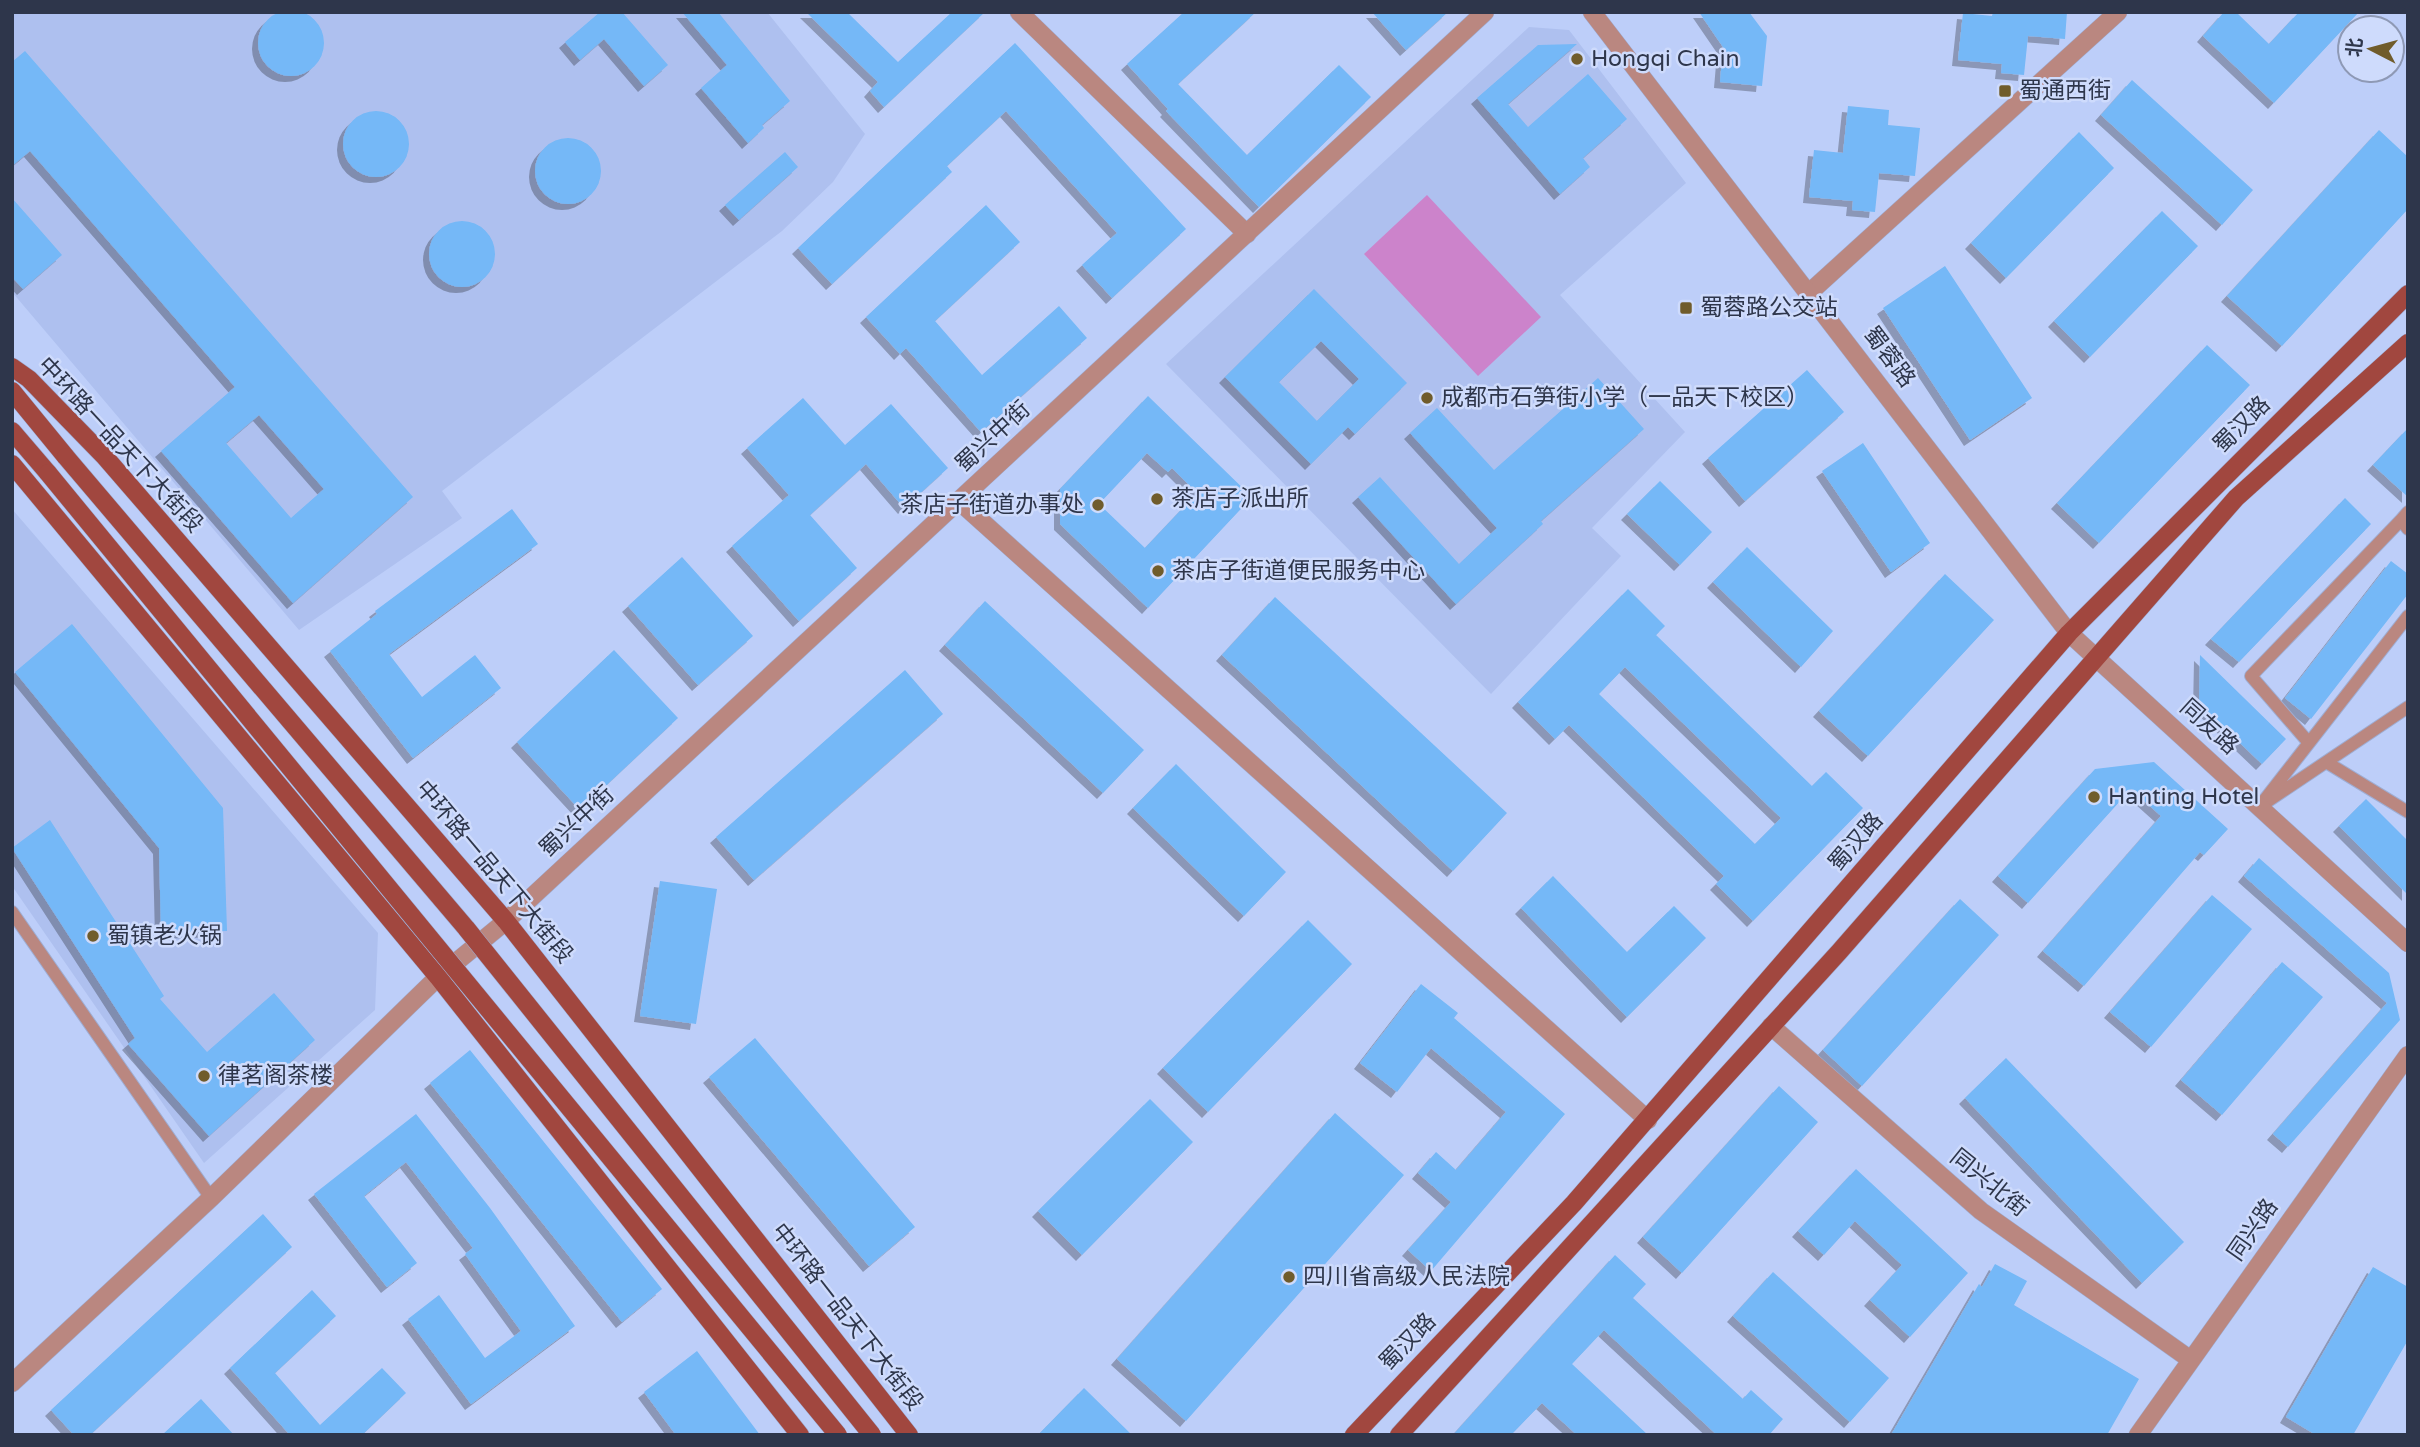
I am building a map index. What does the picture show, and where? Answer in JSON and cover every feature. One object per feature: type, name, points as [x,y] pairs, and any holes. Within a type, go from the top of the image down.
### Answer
[{"type":"main road","name":"蜀汉路","points":[[1353,1435],[1574,1203],[2069,633],[2408,294]]},
{"type":"main road","points":[[1399,1435],[1771,1026],[2236,498],[2408,343]]},
{"type":"main road","name":"中环路一品天下大街段","points":[[12,367],[29,379],[105,457],[506,921],[909,1435]]},
{"type":"main road","name":"中环路一品天下大街段","points":[[12,391],[466,928],[872,1435]]},
{"type":"main road","points":[[12,430],[838,1435]]},
{"type":"main road","points":[[12,464],[438,977],[800,1435]]},
{"type":"street","points":[[1019,12],[1247,234]]},
{"type":"street","name":"蜀兴中街","points":[[12,1383],[211,1198],[438,977],[506,921],[1485,12]]},
{"type":"street","name":"蜀蓉路","points":[[1592,12],[2069,633]]},
{"type":"street","points":[[1809,293],[2118,12]]},
{"type":"street","points":[[960,502],[1648,1119]]},
{"type":"street","name":"同友路","points":[[2069,633],[2408,943]]},
{"type":"street","name":"同兴北街","points":[[1771,1026],[1981,1212],[2191,1360]]},
{"type":"street","name":"同兴路","points":[[2138,1435],[2408,1055]]},
{"type":"lane","points":[[2309,743],[2251,676],[2406,520]]},
{"type":"lane","points":[[2259,807],[2408,616]]},
{"type":"lane","points":[[2259,807],[2408,707]]},
{"type":"lane","points":[[2326,762],[2408,813]]},
{"type":"lane","points":[[12,912],[211,1198]]},
{"type":"shaded area","points":[[12,12],[767,12],[865,134],[833,182],[782,231],[442,491],[462,518],[299,630],[12,292]]},
{"type":"shaded area","name":"成都市石笋街小学（一品天下校区）","points":[[1529,27],[1569,30],[1686,183],[1560,295],[1685,432],[1592,528],[1621,556],[1491,694],[1166,364]]},
{"type":"shaded area","points":[[1427,195],[1541,317],[1478,376],[1364,254]]},
{"type":"shaded area","points":[[12,509],[378,933],[375,1010],[204,1163],[12,886]]},
{"type":"building","points":[[285,10],[297,10],[309,15],[319,25],[324,43],[322,56],[309,71],[297,76],[285,76],[273,71],[263,61],[258,49],[258,37],[263,25],[273,15]]},
{"type":"building","points":[[600,12],[622,12],[668,65],[644,86],[604,39],[580,60],[565,42]]},
{"type":"building","points":[[682,12],[718,12],[790,101],[762,125],[764,128],[748,143],[701,88],[727,65]]},
{"type":"building","points":[[806,12],[847,12],[898,62],[952,12],[985,12],[884,107],[870,91],[878,82]]},
{"type":"building","points":[[1184,12],[1256,12],[1178,84],[1247,155],[1339,65],[1371,97],[1259,207],[1166,111],[1168,109],[1127,64]]},
{"type":"building","points":[[1372,12],[1448,12],[1406,50]]},
{"type":"building","points":[[1699,12],[1749,12],[1767,36],[1762,86],[1720,82],[1723,47]]},
{"type":"building","points":[[1993,12],[2067,12],[2065,39],[2028,36],[2024,75],[2001,73],[2002,64],[1958,60],[1963,13],[1992,16]]},
{"type":"building","points":[[2224,12],[2236,12],[2269,44],[2299,12],[2359,12],[2336,14],[2336,37],[2274,103],[2203,36]]},
{"type":"building","points":[[1015,43],[1186,229],[1112,298],[1082,265],[1117,233],[1006,111],[947,166],[952,172],[832,284],[798,248]]},
{"type":"building","points":[[1577,44],[1508,104],[1528,127],[1588,74],[1627,119],[1583,158],[1590,167],[1560,194],[1477,98],[1538,45]]},
{"type":"building","points":[[25,51],[413,497],[293,603],[161,451],[235,387],[30,151],[12,166],[12,62]],"holes":[[[259,415],[324,489],[291,518],[226,443]]]},
{"type":"building","points":[[2132,80],[2253,190],[2222,225],[2101,115]]},
{"type":"building","points":[[1848,106],[1889,110],[1888,125],[1920,128],[1915,176],[1879,173],[1875,212],[1852,210],[1853,201],[1809,197],[1814,150],[1843,153]]},
{"type":"building","points":[[369,111],[383,111],[395,116],[404,125],[409,144],[407,157],[400,168],[383,177],[369,177],[357,172],[348,163],[343,151],[343,137],[348,125],[357,116]]},
{"type":"building","points":[[2379,130],[2408,157],[2408,209],[2282,346],[2227,296]]},
{"type":"building","points":[[2079,132],[2114,168],[2006,278],[1971,243]]},
{"type":"building","points":[[561,138],[575,138],[587,143],[596,152],[601,171],[599,184],[592,195],[575,204],[561,204],[549,199],[540,190],[535,178],[535,164],[540,152],[549,143]]},
{"type":"building","points":[[785,152],[798,167],[739,220],[725,205]]},
{"type":"building","points":[[12,198],[62,255],[23,289],[12,277]]},
{"type":"building","points":[[986,205],[1020,242],[935,321],[982,375],[1059,306],[1087,338],[981,432],[906,348],[900,354],[866,317]]},
{"type":"building","points":[[2162,211],[2198,246],[2090,357],[2054,321]]},
{"type":"building","points":[[455,221],[469,221],[481,226],[490,235],[495,254],[493,267],[486,278],[469,287],[455,287],[443,282],[434,273],[429,261],[429,247],[434,235],[443,226]]},
{"type":"building","points":[[1945,266],[2032,398],[1970,440],[1883,308]]},
{"type":"building","points":[[1314,289],[1407,383],[1355,434],[1348,427],[1311,464],[1225,377]],"holes":[[[1321,341],[1359,379],[1317,421],[1279,382]]]},
{"type":"building","points":[[2207,345],[2250,385],[2099,543],[2057,503]]},
{"type":"building","points":[[1807,370],[1844,412],[1745,501],[1708,458]]},
{"type":"building","points":[[1598,378],[1644,429],[1541,521],[1543,524],[1456,604],[1358,497],[1380,477],[1459,564],[1497,528],[1410,433],[1437,408],[1494,470]]},
{"type":"building","points":[[1148,396],[1252,497],[1148,608],[1060,524],[1060,489]],"holes":[[[1147,453],[1168,472],[1172,468],[1197,493],[1145,548],[1099,504]]]},
{"type":"building","points":[[803,398],[845,445],[891,404],[948,468],[904,508],[866,464],[810,515],[857,568],[799,621],[732,546],[789,495],[747,448]]},
{"type":"building","points":[[2408,428],[2408,497],[2373,465]]},
{"type":"building","points":[[1863,443],[1930,543],[1891,572],[1822,471]]},
{"type":"building","points":[[1660,481],[1712,532],[1680,565],[1627,514]]},
{"type":"building","points":[[2345,498],[2371,524],[2239,662],[2211,639]]},
{"type":"building","points":[[512,509],[538,544],[389,654],[422,697],[475,655],[501,688],[413,758],[330,651],[377,614],[375,611]]},
{"type":"building","points":[[1747,547],[1833,631],[1801,667],[1713,582]]},
{"type":"building","points":[[682,557],[753,636],[698,685],[628,606]]},
{"type":"building","points":[[2391,561],[2408,574],[2408,594],[2311,719],[2285,698]]},
{"type":"building","points":[[1945,574],[1994,620],[1868,756],[1819,711]]},
{"type":"building","points":[[1628,589],[1665,626],[1656,635],[1812,786],[1826,772],[1863,808],[1753,921],[1716,884],[1724,876],[1569,725],[1555,739],[1518,702]],"holes":[[[1625,667],[1781,818],[1755,844],[1599,694]]]},
{"type":"building","points":[[1275,597],[1507,813],[1453,871],[1222,655]]},
{"type":"building","points":[[985,601],[1144,750],[1103,793],[945,645]]},
{"type":"building","points":[[72,624],[223,808],[227,931],[161,933],[159,848],[15,672]]},
{"type":"building","points":[[614,650],[678,718],[580,810],[517,742]]},
{"type":"building","points":[[2200,655],[2286,739],[2262,764],[2199,704]]},
{"type":"building","points":[[905,670],[943,714],[754,880],[716,837]]},
{"type":"building","points":[[2154,762],[2228,829],[2204,855],[2200,852],[2084,986],[2043,951],[2161,816],[2131,789],[2028,903],[1998,876],[2095,769]]},
{"type":"building","points":[[1176,764],[1286,872],[1244,916],[1133,808]]},
{"type":"building","points":[[2366,799],[2408,841],[2408,895],[2339,826]]},
{"type":"building","points":[[50,820],[164,996],[160,999],[207,1052],[274,993],[315,1040],[209,1136],[128,1044],[135,1038],[12,848]]},
{"type":"building","points":[[2259,858],[2389,973],[2400,1020],[2288,1147],[2273,1134],[2387,1003],[2244,876]]},
{"type":"building","points":[[1553,876],[1627,952],[1674,906],[1706,938],[1627,1017],[1521,908]]},
{"type":"building","points":[[660,881],[717,889],[696,1024],[640,1016]]},
{"type":"building","points":[[2212,895],[2252,929],[2151,1047],[2110,1012]]},
{"type":"building","points":[[1960,899],[1999,935],[1862,1086],[1823,1050]]},
{"type":"building","points":[[1308,920],[1352,964],[1208,1112],[1163,1068]]},
{"type":"building","points":[[2282,962],[2323,997],[2222,1115],[2181,1080]]},
{"type":"building","points":[[1421,984],[1458,1013],[1454,1018],[1565,1114],[1431,1271],[1408,1250],[1451,1202],[1418,1173],[1436,1152],[1456,1170],[1506,1112],[1431,1048],[1397,1092],[1360,1063]]},
{"type":"building","points":[[755,1038],[915,1227],[869,1266],[709,1077]]},
{"type":"building","points":[[470,1050],[662,1289],[622,1322],[430,1083]]},
{"type":"building","points":[[2006,1058],[2184,1242],[2142,1283],[1965,1098]]},
{"type":"building","points":[[1779,1086],[1818,1122],[1682,1273],[1643,1237]]},
{"type":"building","points":[[1150,1099],[1193,1142],[1082,1255],[1038,1211]]},
{"type":"building","points":[[1335,1113],[1404,1175],[1186,1421],[1117,1359]]},
{"type":"building","points":[[416,1114],[490,1208],[575,1326],[471,1404],[408,1319],[439,1295],[485,1358],[521,1331],[465,1254],[473,1248],[406,1162],[364,1196],[417,1263],[387,1287],[314,1194]]},
{"type":"building","points":[[1856,1169],[1968,1273],[1910,1337],[1870,1300],[1902,1265],[1855,1221],[1824,1255],[1798,1231]]},
{"type":"building","points":[[263,1214],[292,1247],[90,1435],[74,1435],[51,1410]]},
{"type":"building","points":[[1615,1255],[1646,1284],[1633,1298],[1743,1399],[1751,1390],[1783,1419],[1769,1435],[1717,1435],[1604,1330],[1572,1364],[1648,1435],[1577,1435],[1542,1403],[1511,1435],[1453,1435]]},
{"type":"building","points":[[1995,1264],[2027,1281],[2014,1305],[2139,1379],[2107,1435],[1891,1435],[1979,1284],[1982,1287]]},
{"type":"building","points":[[2373,1267],[2408,1287],[2408,1340],[2353,1435],[2316,1435],[2286,1417]]},
{"type":"building","points":[[1773,1272],[1889,1378],[1850,1422],[1733,1316]]},
{"type":"building","points":[[312,1290],[336,1316],[275,1373],[320,1425],[382,1368],[406,1393],[362,1435],[290,1435],[230,1368]]},
{"type":"building","points":[[697,1351],[760,1435],[676,1435],[644,1392]]},
{"type":"building","points":[[1084,1388],[1132,1435],[1038,1435]]},
{"type":"building","points":[[201,1399],[234,1435],[162,1435]]},
{"type":"place","name":"Hongqi Chain","points":[[1577,59]]},
{"type":"place","name":"蜀通西街","points":[[2005,91]]},
{"type":"place","name":"蜀蓉路公交站","points":[[1686,308]]},
{"type":"place","name":"成都市石笋街小学（一品天下校区）","points":[[1427,398]]},
{"type":"place","name":"茶店子派出所","points":[[1157,499]]},
{"type":"place","name":"茶店子街道办事处","points":[[1098,505]]},
{"type":"place","name":"茶店子街道便民服务中心","points":[[1158,571]]},
{"type":"place","name":"Hanting Hotel","points":[[2094,797]]},
{"type":"place","name":"蜀镇老火锅","points":[[93,936]]},
{"type":"place","name":"律茗阁茶楼","points":[[204,1076]]},
{"type":"place","name":"四川省高级人民法院","points":[[1289,1277]]}]
